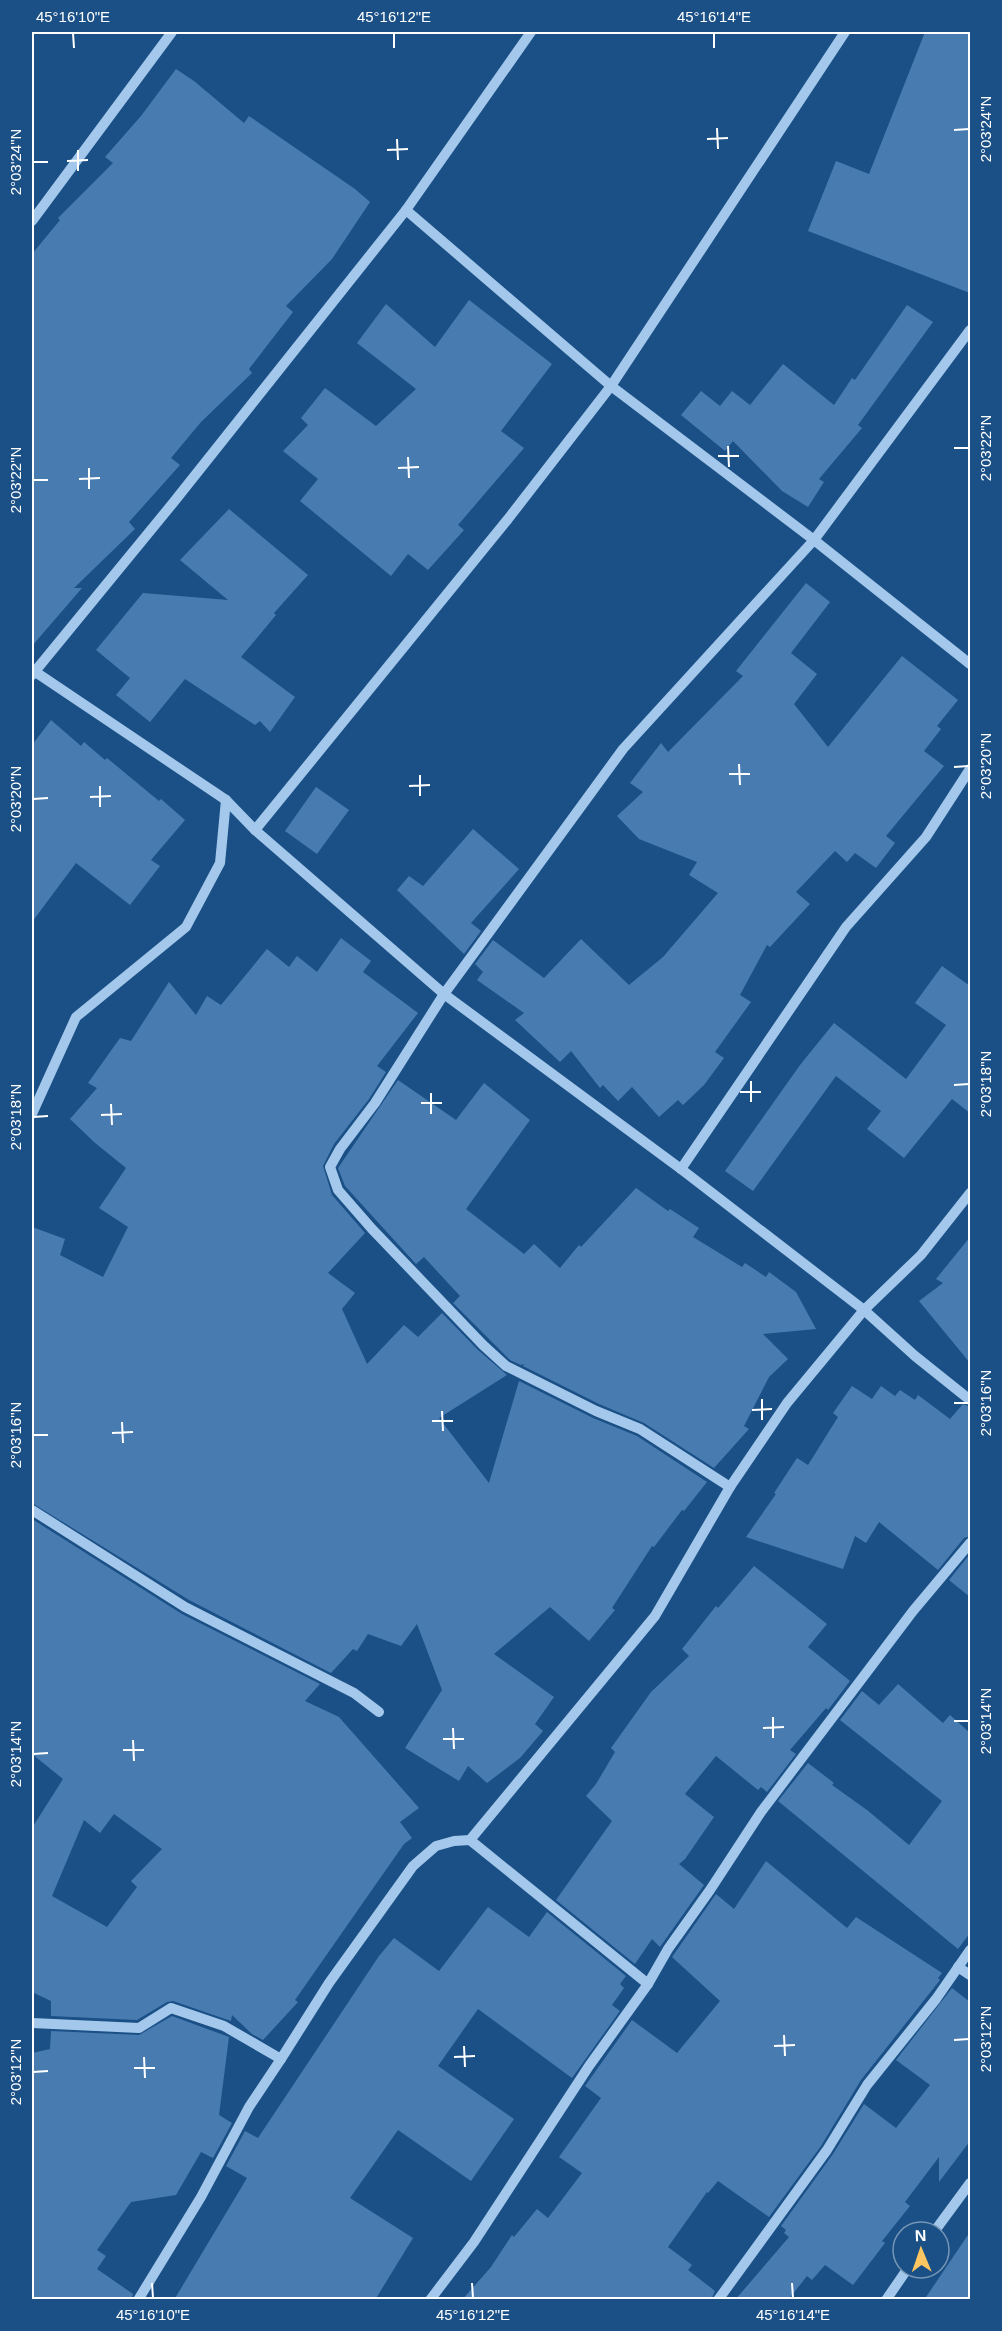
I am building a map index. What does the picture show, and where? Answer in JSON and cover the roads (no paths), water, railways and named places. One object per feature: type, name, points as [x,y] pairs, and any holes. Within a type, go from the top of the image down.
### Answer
[{"type":"street","points":[[32,221],[172,32]]},
{"type":"street","points":[[531,32],[406,210],[33,673],[226,800],[255,830],[444,994],[681,1169],[864,1310],[915,1356],[970,1400]]},
{"type":"street","points":[[255,830],[508,519],[611,386],[844,32]]},
{"type":"street","points":[[406,210],[611,386],[814,540],[970,664]]},
{"type":"street","points":[[730,1487],[640,1429],[596,1411],[506,1366],[413,1273],[338,1190],[330,1167],[340,1149],[375,1103],[444,994],[623,749],[814,540],[970,330]]},
{"type":"street","points":[[681,1169],[846,927],[926,837],[970,769]]},
{"type":"street","points":[[32,1114],[76,1017],[186,927],[220,863],[226,800]]},
{"type":"street","points":[[470,1840],[655,1616],[730,1487],[787,1404],[864,1310],[921,1255],[970,1193]]},
{"type":"street","points":[[32,1510],[185,1607],[354,1693],[379,1712]]},
{"type":"street","points":[[430,2300],[474,2242],[589,2066],[648,1984],[668,1949],[761,1812],[913,1611],[970,1543]]},
{"type":"street","points":[[138,2300],[201,2197],[249,2108],[329,1983],[413,1866],[436,1846],[470,1840],[648,1984]]},
{"type":"street","points":[[718,2300],[827,2150],[867,2085],[970,1950]]},
{"type":"street","points":[[958,1967],[970,1975]]},
{"type":"street","points":[[32,2023],[139,2028],[171,2008],[224,2026],[280,2059]]},
{"type":"street","points":[[943,2220],[970,2183]]},
{"type":"street","points":[[886,2300],[900,2280]]}]
